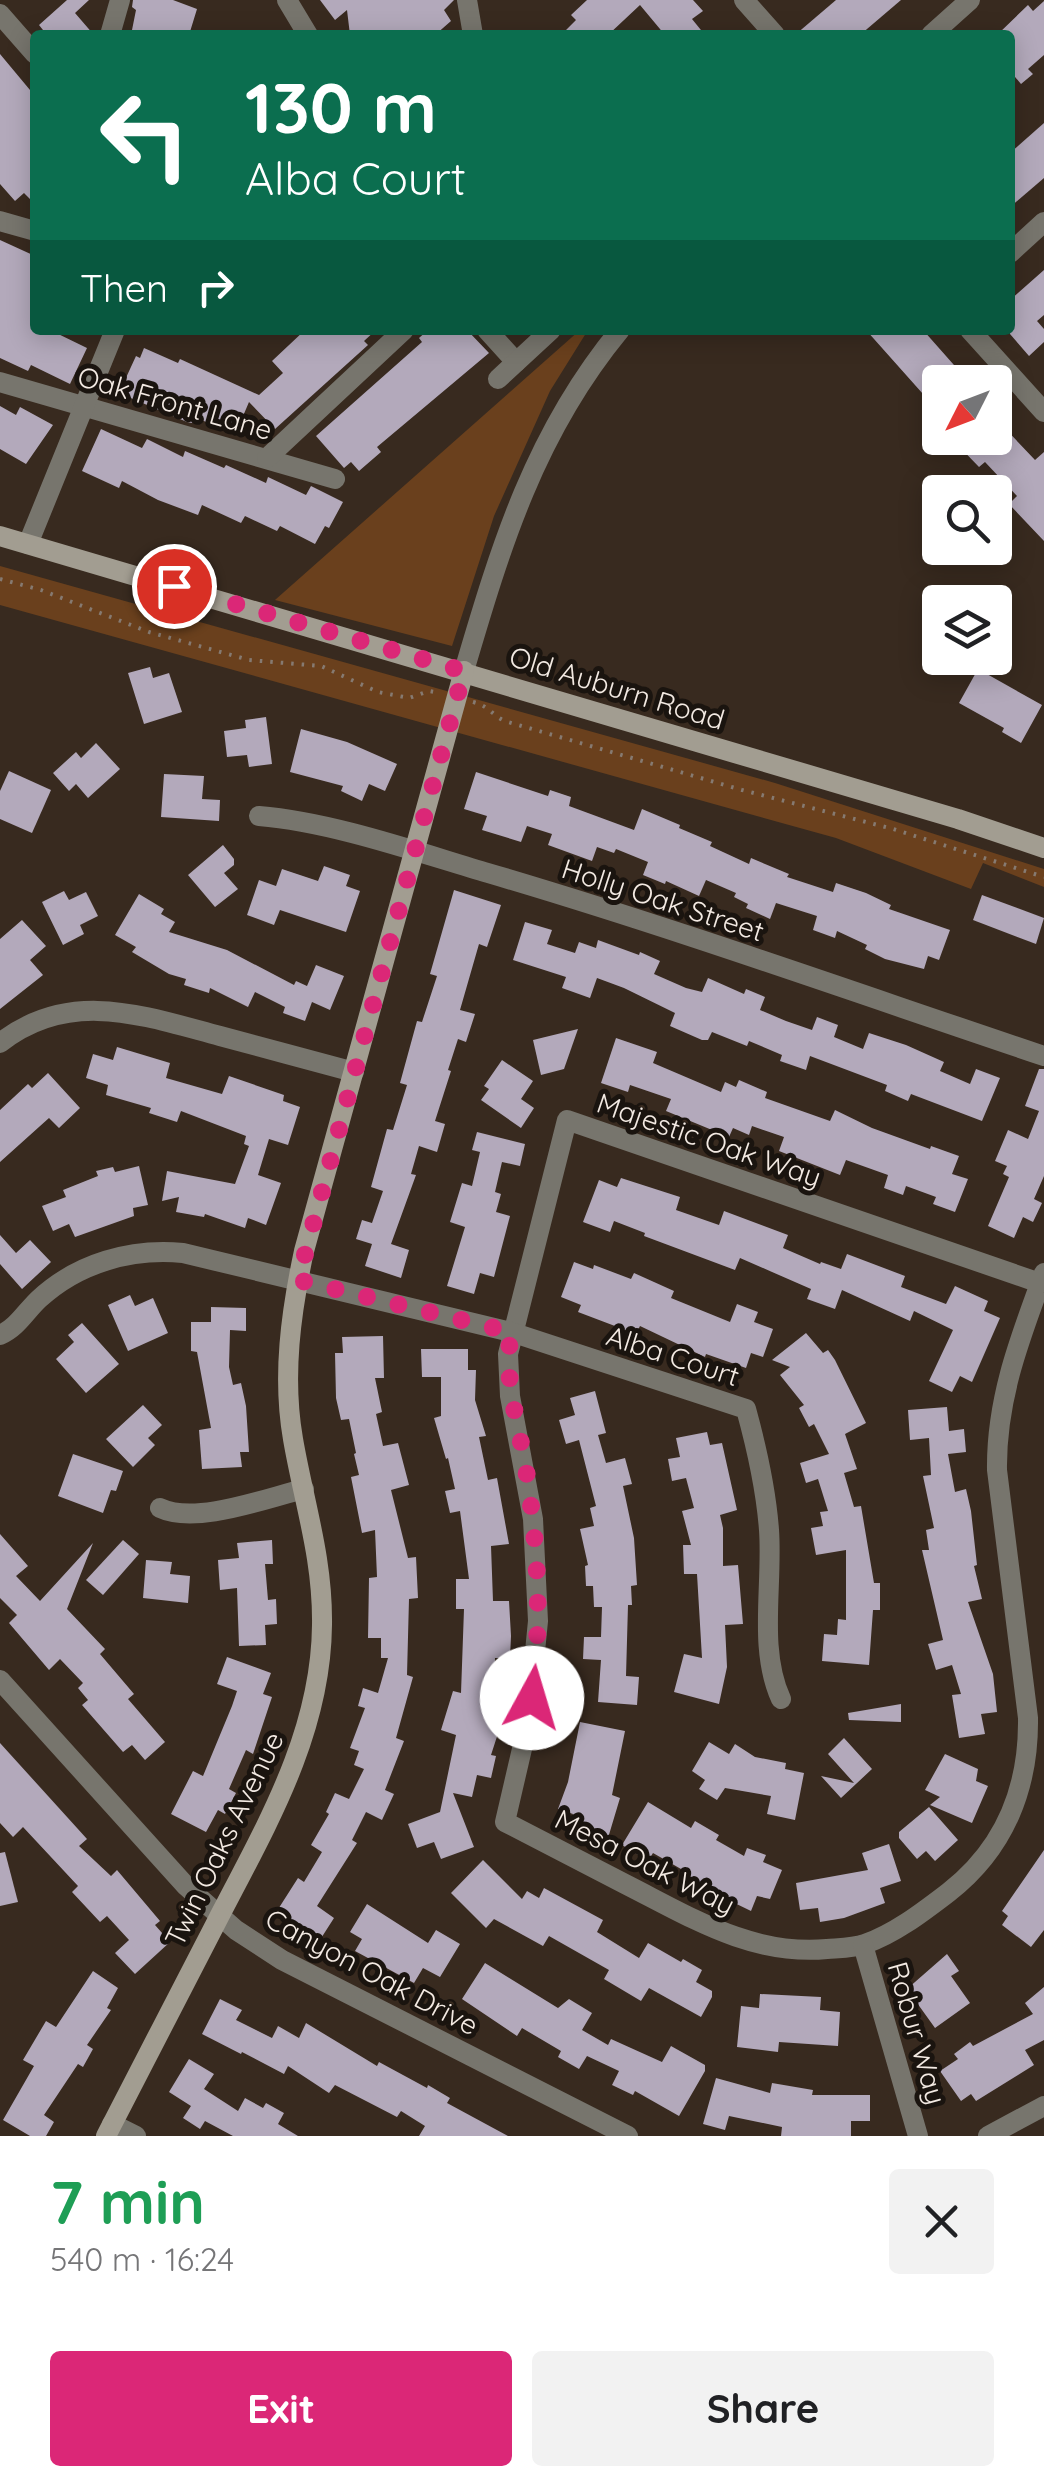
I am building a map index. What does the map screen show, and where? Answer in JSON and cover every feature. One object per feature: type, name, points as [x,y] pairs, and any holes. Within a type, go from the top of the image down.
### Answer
[{"type":"street","points":[[111,30],[120,0]]},
{"type":"street","points":[[287,0],[305,30]]},
{"type":"street","points":[[467,0],[472,30]]},
{"type":"street","points":[[744,0],[771,30]]},
{"type":"street","points":[[937,30],[970,0]]},
{"type":"street","points":[[0,14],[30,48]]},
{"type":"street","points":[[0,221],[30,230]]},
{"type":"street","points":[[1015,248],[1044,222]]},
{"type":"street","points":[[28,544],[113,335]]},
{"type":"street","points":[[267,458],[399,335]]},
{"type":"street","points":[[492,335],[516,362]]},
{"type":"street","points":[[498,379],[546,335]]},
{"type":"street","points":[[464,671],[494,570],[536,461],[582,381],[616,335]]},
{"type":"street","points":[[975,335],[1044,412]]},
{"type":"street","name":"Oak Front Lane","points":[[0,382],[335,479]]},
{"type":"street","name":"Old Auburn Road","points":[[0,536],[958,818],[1044,848]]},
{"type":"street","name":"Twin Oaks Avenue","points":[[109,2130],[284,1790],[301,1748],[313,1702],[321,1649],[322,1592],[315,1533],[292,1438],[288,1376],[298,1280],[464,671]]},
{"type":"street","name":"Holly Oak Street","points":[[259,816],[300,822],[415,852],[587,902],[1044,1056]]},
{"type":"street","points":[[0,1043],[34,1023],[61,1014],[118,1010],[354,1072]]},
{"type":"street","name":"Majestic Oak Way","points":[[511,1332],[566,1120],[1042,1278]]},
{"type":"street","name":"Alba Court","points":[[0,1335],[12,1329],[66,1278],[122,1255],[183,1253],[511,1332],[746,1408],[764,1486],[769,1528],[769,1658],[781,1699]]},
{"type":"street","name":"Mesa Oak Way","points":[[511,1332],[507,1368],[534,1519],[538,1621],[528,1723],[504,1822],[719,1932],[748,1942],[809,1950],[863,1946],[932,1905],[972,1871],[1006,1826],[1024,1774],[1028,1718],[997,1442],[1009,1370],[1042,1278]]},
{"type":"street","points":[[160,1508],[176,1514],[202,1513],[304,1489]]},
{"type":"street","name":"Canyon Oak Drive","points":[[0,1680],[219,1917],[282,1960],[628,2136]]},
{"type":"street","name":"Robur Way","points":[[863,1946],[918,2136]]},
{"type":"street","points":[[988,2136],[1044,2106]]},
{"type":"street","points":[[109,2130],[136,2136]]},
{"type":"path","points":[[0,579],[41,590],[150,632],[249,660],[321,666],[378,692],[415,698],[429,690],[489,706],[496,716],[508,722],[892,829],[1044,877]]},
{"type":"shaded area","points":[[574,335],[585,335],[550,391],[494,516],[452,646],[275,600]]},
{"type":"shaded area","points":[[0,566],[775,783],[1044,869],[1044,887],[983,863],[971,889],[836,838],[0,605]]},
{"type":"building","points":[[67,0],[89,0],[75,13],[90,30],[43,30],[39,25]]},
{"type":"building","points":[[133,0],[173,0],[197,9],[191,30],[132,30],[136,10]]},
{"type":"building","points":[[320,0],[454,0],[444,10],[451,21],[441,30],[349,30],[347,10],[335,20]]},
{"type":"building","points":[[587,0],[693,0],[703,11],[692,19],[701,30],[661,30],[640,5],[613,30],[566,30],[576,20],[571,15]]},
{"type":"building","points":[[836,0],[901,0],[866,30],[801,30]]},
{"type":"building","points":[[1044,1],[1044,55],[1028,69],[1033,74],[1021,84],[1015,77],[1015,30],[1002,30],[1028,5],[1033,11]]},
{"type":"building","points":[[0,54],[30,90],[30,199],[24,193],[15,201],[0,184]]},
{"type":"building","points":[[1044,123],[1044,178],[1015,203],[1015,149]]},
{"type":"building","points":[[0,240],[30,254],[30,335],[60,335],[87,348],[70,384],[31,365],[28,371],[0,358]]},
{"type":"building","points":[[1044,270],[1044,315],[1037,321],[1044,329],[1044,342],[1029,356],[1011,335],[1015,335],[1015,296]]},
{"type":"building","points":[[300,335],[371,335],[364,341],[368,345],[275,429],[249,402],[235,435],[195,417],[192,423],[187,422],[119,393],[136,356],[140,358],[144,348],[178,363],[180,359],[259,395],[283,373],[272,361]]},
{"type":"building","points":[[472,335],[489,353],[377,447],[381,452],[359,471],[351,462],[344,468],[316,436],[422,342],[419,338]]},
{"type":"building","points":[[870,335],[927,335],[954,365],[922,365],[922,393]]},
{"type":"building","points":[[0,406],[16,415],[20,407],[53,425],[26,464],[0,449]]},
{"type":"building","points":[[101,429],[142,448],[147,439],[183,457],[185,451],[266,483],[268,477],[306,495],[311,486],[343,502],[315,544],[280,526],[277,531],[245,516],[241,523],[202,505],[198,515],[122,481],[119,488],[82,471]]},
{"type":"building","points":[[1012,436],[1035,460],[1044,452],[1044,541],[1012,507],[1017,496],[1012,491],[1012,475],[997,475],[985,462],[979,467],[967,455],[1012,455]]},
{"type":"building","points":[[150,667],[153,678],[169,673],[182,712],[144,724],[128,673]]},
{"type":"building","points":[[975,675],[989,675],[1042,705],[1021,743],[1002,732],[1004,728],[959,703]]},
{"type":"building","points":[[266,717],[272,764],[249,767],[247,755],[227,757],[224,731],[246,728],[245,720]]},
{"type":"building","points":[[301,729],[347,742],[397,764],[385,791],[369,784],[362,801],[341,791],[343,786],[290,772]]},
{"type":"building","points":[[96,743],[120,769],[88,798],[76,784],[69,791],[53,773],[76,752],[81,758]]},
{"type":"building","points":[[9,771],[51,790],[32,833],[0,819],[0,791]]},
{"type":"building","points":[[476,772],[548,796],[550,790],[571,797],[569,806],[634,830],[642,809],[680,825],[679,828],[712,842],[710,846],[749,864],[751,858],[789,874],[787,877],[833,892],[836,883],[866,893],[891,905],[889,909],[950,930],[939,960],[928,956],[924,969],[885,959],[865,949],[867,945],[837,931],[835,938],[813,930],[817,916],[776,903],[770,919],[746,908],[748,904],[734,897],[736,893],[706,880],[699,896],[643,875],[648,862],[616,849],[614,853],[597,847],[592,861],[548,845],[552,834],[527,826],[521,842],[482,830],[487,816],[464,809]]},
{"type":"building","points":[[164,774],[204,776],[202,799],[220,800],[219,821],[161,817]]},
{"type":"building","points":[[223,845],[234,859],[234,865],[224,873],[238,889],[215,907],[188,875]]},
{"type":"building","points":[[324,866],[350,875],[346,886],[360,891],[346,932],[280,910],[274,925],[247,915],[259,880],[276,886],[282,869],[318,881]]},
{"type":"building","points":[[454,890],[501,905],[487,947],[479,944],[460,1010],[475,1014],[466,1042],[458,1039],[448,1070],[451,1071],[435,1121],[445,1124],[437,1152],[419,1146],[411,1174],[416,1175],[391,1244],[409,1250],[401,1278],[365,1266],[372,1244],[356,1239],[362,1220],[372,1223],[383,1191],[371,1187],[387,1129],[393,1130],[407,1085],[400,1083],[417,1021],[422,1022],[437,976],[430,974]]},
{"type":"building","points":[[64,891],[69,900],[86,892],[98,916],[80,925],[84,934],[63,945],[42,902]]},
{"type":"building","points":[[139,894],[164,909],[161,914],[175,922],[169,932],[227,950],[294,985],[296,981],[307,986],[316,965],[344,976],[330,1010],[312,1002],[305,1021],[283,1013],[285,1007],[255,992],[248,1007],[210,988],[209,993],[184,985],[186,979],[169,974],[132,952],[136,947],[115,935]]},
{"type":"building","points":[[982,895],[1044,918],[1036,944],[973,920]]},
{"type":"building","points":[[22,920],[46,946],[30,960],[43,975],[0,1009],[0,939]]},
{"type":"building","points":[[525,922],[552,930],[547,944],[575,953],[579,942],[596,948],[598,940],[639,955],[640,952],[660,961],[654,974],[686,988],[702,992],[708,978],[744,994],[746,989],[765,997],[760,1010],[812,1030],[817,1017],[838,1025],[834,1037],[863,1049],[869,1033],[944,1062],[940,1071],[970,1084],[976,1069],[1000,1078],[982,1121],[911,1094],[908,1101],[885,1091],[887,1085],[810,1056],[806,1070],[780,1061],[782,1055],[749,1041],[747,1046],[712,1032],[708,1040],[702,1040],[670,1026],[675,1013],[624,988],[597,978],[590,998],[562,988],[566,977],[513,960]]},
{"type":"building","points":[[578,1029],[564,1069],[541,1075],[533,1040]]},
{"type":"building","points":[[616,1038],[657,1052],[653,1063],[721,1092],[725,1082],[736,1087],[739,1080],[767,1092],[765,1098],[830,1121],[835,1110],[872,1128],[959,1156],[952,1174],[968,1179],[955,1212],[933,1204],[936,1197],[906,1186],[903,1195],[884,1188],[888,1175],[846,1160],[840,1175],[779,1151],[784,1137],[752,1126],[749,1135],[733,1128],[729,1137],[666,1111],[671,1099],[630,1085],[628,1092],[601,1083]]},
{"type":"building","points":[[117,1047],[170,1063],[166,1078],[222,1094],[229,1076],[284,1095],[283,1101],[300,1107],[288,1145],[269,1139],[258,1175],[281,1183],[266,1225],[248,1218],[245,1228],[205,1214],[204,1217],[176,1212],[179,1197],[162,1201],[167,1171],[235,1184],[249,1146],[244,1144],[246,1136],[181,1111],[177,1122],[149,1113],[151,1108],[106,1095],[108,1085],[86,1078],[93,1054],[113,1060]]},
{"type":"building","points":[[502,1060],[533,1081],[521,1099],[534,1108],[521,1128],[481,1100],[489,1089],[484,1086]]},
{"type":"building","points":[[1039,1069],[1044,1069],[1044,1176],[1034,1199],[1042,1203],[1033,1222],[1023,1217],[1014,1238],[988,1226],[1009,1177],[1003,1174],[1007,1166],[995,1161],[1008,1130],[1028,1139],[1039,1111],[1025,1106]]},
{"type":"building","points":[[48,1073],[80,1108],[59,1128],[49,1118],[0,1162],[0,1110],[28,1084],[32,1088]]},
{"type":"building","points":[[477,1132],[525,1144],[520,1166],[502,1162],[495,1192],[501,1194],[496,1212],[510,1216],[494,1277],[480,1273],[474,1294],[447,1286],[465,1227],[450,1222],[462,1183],[472,1186],[480,1152],[472,1150]]},
{"type":"building","points":[[139,1166],[148,1205],[133,1208],[134,1216],[75,1237],[69,1224],[53,1231],[42,1206],[66,1197],[63,1190],[98,1176],[96,1171],[113,1167],[115,1172]]},
{"type":"building","points":[[621,1178],[680,1197],[676,1210],[719,1225],[724,1211],[788,1235],[783,1248],[820,1264],[841,1269],[847,1254],[905,1276],[901,1287],[946,1304],[955,1286],[988,1301],[984,1311],[1000,1318],[972,1382],[960,1376],[952,1392],[929,1381],[953,1330],[914,1311],[910,1321],[842,1290],[835,1309],[807,1299],[811,1289],[740,1258],[735,1270],[614,1221],[610,1232],[583,1222],[599,1180],[617,1187]]},
{"type":"building","points":[[0,1235],[16,1253],[30,1240],[51,1262],[22,1289],[0,1264]]},
{"type":"building","points":[[574,1262],[631,1279],[634,1273],[674,1291],[671,1298],[730,1322],[737,1304],[758,1312],[754,1322],[773,1329],[763,1357],[751,1353],[746,1368],[706,1354],[705,1357],[640,1326],[636,1334],[578,1312],[581,1305],[561,1297]]},
{"type":"building","points":[[130,1295],[135,1306],[153,1298],[168,1333],[128,1351],[108,1305]]},
{"type":"building","points":[[211,1307],[246,1308],[246,1331],[230,1330],[229,1367],[233,1385],[241,1383],[246,1406],[249,1452],[240,1452],[242,1467],[202,1469],[199,1430],[211,1428],[197,1352],[191,1351],[191,1322],[211,1322]]},
{"type":"building","points":[[82,1323],[119,1364],[86,1393],[56,1359],[74,1342],[68,1335]]},
{"type":"building","points":[[806,1333],[823,1353],[828,1350],[835,1360],[866,1423],[845,1434],[857,1469],[844,1473],[854,1507],[861,1506],[874,1583],[880,1583],[880,1610],[873,1610],[869,1665],[822,1661],[824,1634],[837,1635],[838,1619],[846,1620],[846,1550],[816,1555],[811,1528],[823,1526],[820,1512],[828,1511],[818,1479],[806,1483],[800,1463],[829,1454],[814,1424],[809,1427],[799,1408],[804,1405],[780,1375],[790,1367],[772,1360]]},
{"type":"building","points":[[383,1336],[384,1378],[375,1378],[382,1412],[376,1414],[383,1446],[398,1443],[409,1485],[391,1490],[408,1558],[416,1557],[418,1598],[409,1599],[407,1675],[413,1677],[396,1738],[404,1741],[385,1790],[394,1794],[382,1820],[366,1812],[352,1840],[357,1843],[317,1906],[334,1918],[318,1943],[275,1914],[298,1878],[304,1882],[322,1852],[311,1845],[329,1814],[326,1812],[335,1793],[349,1799],[364,1769],[354,1765],[359,1751],[350,1748],[365,1708],[358,1706],[363,1688],[378,1693],[388,1658],[381,1658],[381,1638],[368,1638],[369,1578],[377,1577],[375,1530],[362,1533],[351,1477],[359,1475],[356,1453],[349,1419],[341,1420],[336,1398],[335,1353],[343,1353],[342,1337]]},
{"type":"building","points":[[421,1349],[468,1349],[468,1370],[476,1370],[475,1400],[486,1436],[479,1437],[488,1480],[497,1478],[509,1544],[491,1546],[493,1601],[509,1601],[511,1636],[510,1658],[495,1658],[494,1697],[489,1713],[503,1718],[491,1755],[496,1756],[491,1778],[477,1775],[472,1797],[453,1793],[474,1847],[441,1859],[434,1842],[417,1848],[408,1824],[440,1812],[456,1735],[441,1730],[453,1691],[461,1693],[464,1609],[456,1609],[456,1579],[469,1579],[460,1511],[450,1513],[445,1491],[455,1489],[434,1418],[441,1416],[441,1377],[422,1377]]},
{"type":"building","points":[[595,1391],[606,1433],[598,1435],[606,1463],[625,1458],[632,1484],[623,1486],[634,1538],[637,1585],[631,1586],[632,1605],[628,1605],[626,1676],[639,1677],[637,1705],[598,1702],[601,1660],[583,1659],[584,1637],[601,1637],[602,1607],[594,1607],[593,1586],[586,1586],[588,1565],[580,1529],[594,1526],[590,1508],[596,1506],[579,1440],[566,1444],[559,1420],[575,1415],[570,1398]]},
{"type":"building","points":[[143,1405],[162,1425],[148,1438],[155,1445],[133,1467],[106,1439]]},
{"type":"building","points":[[947,1407],[949,1431],[964,1429],[966,1452],[948,1454],[955,1492],[966,1489],[971,1511],[977,1565],[974,1566],[982,1599],[968,1602],[993,1674],[997,1712],[981,1714],[985,1734],[959,1738],[952,1695],[961,1694],[952,1665],[936,1670],[928,1644],[943,1640],[922,1550],[929,1550],[926,1530],[934,1528],[923,1476],[931,1475],[929,1438],[910,1440],[908,1410]]},
{"type":"building","points":[[707,1432],[710,1445],[722,1443],[737,1510],[720,1515],[723,1566],[738,1565],[743,1624],[725,1625],[727,1667],[719,1704],[674,1692],[684,1654],[702,1658],[697,1574],[684,1574],[683,1545],[691,1545],[682,1511],[694,1508],[686,1478],[672,1481],[668,1459],[680,1457],[676,1438]]},
{"type":"building","points":[[73,1454],[123,1471],[103,1513],[58,1496]]},
{"type":"building","points":[[0,1534],[28,1566],[16,1576],[40,1601],[93,1543],[67,1609],[105,1649],[100,1654],[134,1694],[128,1699],[165,1742],[145,1760],[132,1745],[123,1752],[82,1705],[88,1700],[78,1688],[83,1683],[60,1659],[49,1670],[9,1623],[17,1615],[0,1598]]},
{"type":"building","points":[[123,1540],[139,1554],[103,1595],[86,1580]]},
{"type":"building","points":[[272,1540],[273,1564],[265,1564],[268,1600],[276,1599],[277,1624],[265,1625],[266,1645],[239,1646],[237,1588],[220,1590],[218,1560],[239,1558],[237,1543]]},
{"type":"building","points":[[146,1560],[172,1562],[170,1574],[190,1576],[188,1603],[143,1598]]},
{"type":"building","points":[[227,1657],[271,1673],[263,1694],[272,1697],[253,1754],[246,1750],[229,1789],[236,1793],[225,1814],[218,1810],[206,1832],[171,1814],[193,1771],[203,1776],[232,1706],[237,1691],[217,1684]]},
{"type":"building","points":[[901,1704],[901,1722],[849,1720],[848,1713]]},
{"type":"building","points":[[580,1722],[625,1731],[612,1795],[620,1798],[608,1838],[569,1826],[573,1814],[558,1809],[568,1782]]},
{"type":"building","points":[[844,1738],[872,1769],[841,1798],[821,1776],[854,1783],[828,1754]]},
{"type":"building","points":[[709,1742],[729,1754],[735,1744],[755,1757],[786,1763],[785,1769],[804,1773],[795,1820],[767,1814],[771,1796],[725,1788],[717,1800],[699,1789],[705,1780],[692,1771]]},
{"type":"building","points":[[0,1743],[87,1839],[79,1846],[111,1876],[117,1870],[160,1921],[155,1925],[170,1942],[135,1974],[115,1953],[129,1940],[107,1916],[100,1922],[72,1892],[78,1886],[23,1827],[13,1837],[0,1823]]},
{"type":"building","points":[[945,1754],[978,1769],[976,1781],[988,1786],[972,1823],[930,1805],[940,1797],[925,1790]]},
{"type":"building","points":[[648,1802],[691,1828],[695,1821],[719,1835],[716,1840],[744,1856],[747,1848],[766,1855],[763,1862],[782,1870],[770,1899],[757,1896],[751,1911],[685,1879],[688,1873],[653,1853],[648,1861],[622,1845]]},
{"type":"building","points":[[929,1807],[958,1840],[935,1861],[926,1851],[917,1859],[899,1838],[899,1832]]},
{"type":"building","points":[[889,1844],[901,1881],[880,1888],[885,1903],[820,1922],[818,1908],[800,1910],[796,1883],[868,1870],[862,1853]]},
{"type":"building","points":[[1044,1850],[1044,1930],[1031,1947],[1002,1925],[1008,1916],[1002,1911]]},
{"type":"building","points":[[5,1852],[18,1902],[0,1906],[0,1853]]},
{"type":"building","points":[[483,1860],[522,1899],[527,1891],[539,1898],[544,1888],[603,1920],[597,1932],[639,1958],[648,1943],[702,1970],[696,1982],[712,1991],[712,1997],[701,2017],[649,1988],[641,2001],[604,1979],[609,1970],[549,1936],[543,1946],[494,1919],[486,1928],[451,1893]]},
{"type":"building","points":[[367,1904],[428,1943],[436,1930],[460,1944],[440,1977],[423,1968],[414,1983],[355,1951],[362,1939],[350,1932]]},
{"type":"building","points":[[947,1954],[959,1971],[951,1976],[970,2003],[935,2028],[907,1989]]},
{"type":"building","points":[[485,1963],[558,2008],[569,1999],[592,2013],[582,2030],[608,2045],[611,2039],[662,2062],[671,2046],[705,2065],[679,2116],[635,2091],[633,2095],[612,2085],[619,2071],[587,2056],[579,2069],[558,2057],[561,2051],[522,2028],[517,2036],[462,1999]]},
{"type":"building","points":[[93,1971],[118,1988],[107,2008],[111,2010],[87,2045],[93,2049],[83,2067],[78,2064],[44,2115],[54,2122],[46,2136],[30,2136],[3,2120],[34,2066],[23,2060],[46,2021],[56,2027]]},
{"type":"building","points":[[1044,1987],[1044,2040],[1025,2050],[1034,2065],[976,2101],[971,2094],[961,2101],[940,2071],[958,2059],[954,2054],[970,2042],[973,2046],[1033,2014],[1025,2003]]},
{"type":"building","points":[[760,1994],[821,1997],[820,2010],[840,2012],[838,2046],[779,2042],[778,2052],[737,2047],[741,2006],[759,2008]]},
{"type":"building","points":[[220,1999],[242,2010],[236,2020],[272,2038],[278,2026],[299,2038],[306,2023],[377,2066],[379,2062],[427,2088],[428,2085],[450,2098],[447,2103],[508,2136],[419,2136],[425,2126],[401,2111],[397,2117],[335,2085],[329,2093],[288,2066],[284,2074],[241,2054],[202,2034]]},
{"type":"building","points":[[189,2059],[214,2074],[204,2089],[238,2111],[245,2098],[263,2108],[266,2103],[284,2113],[278,2124],[298,2136],[233,2136],[205,2121],[200,2129],[183,2118],[191,2106],[169,2092]]},
{"type":"building","points":[[716,2078],[770,2093],[772,2083],[813,2090],[812,2095],[870,2095],[870,2121],[851,2121],[851,2136],[781,2136],[782,2127],[729,2116],[725,2130],[703,2124]]},
{"type":"route","points":[[174,586],[464,671],[298,1280],[511,1332],[507,1368],[510,1396],[526,1468],[538,1570],[532,1698]]}]
